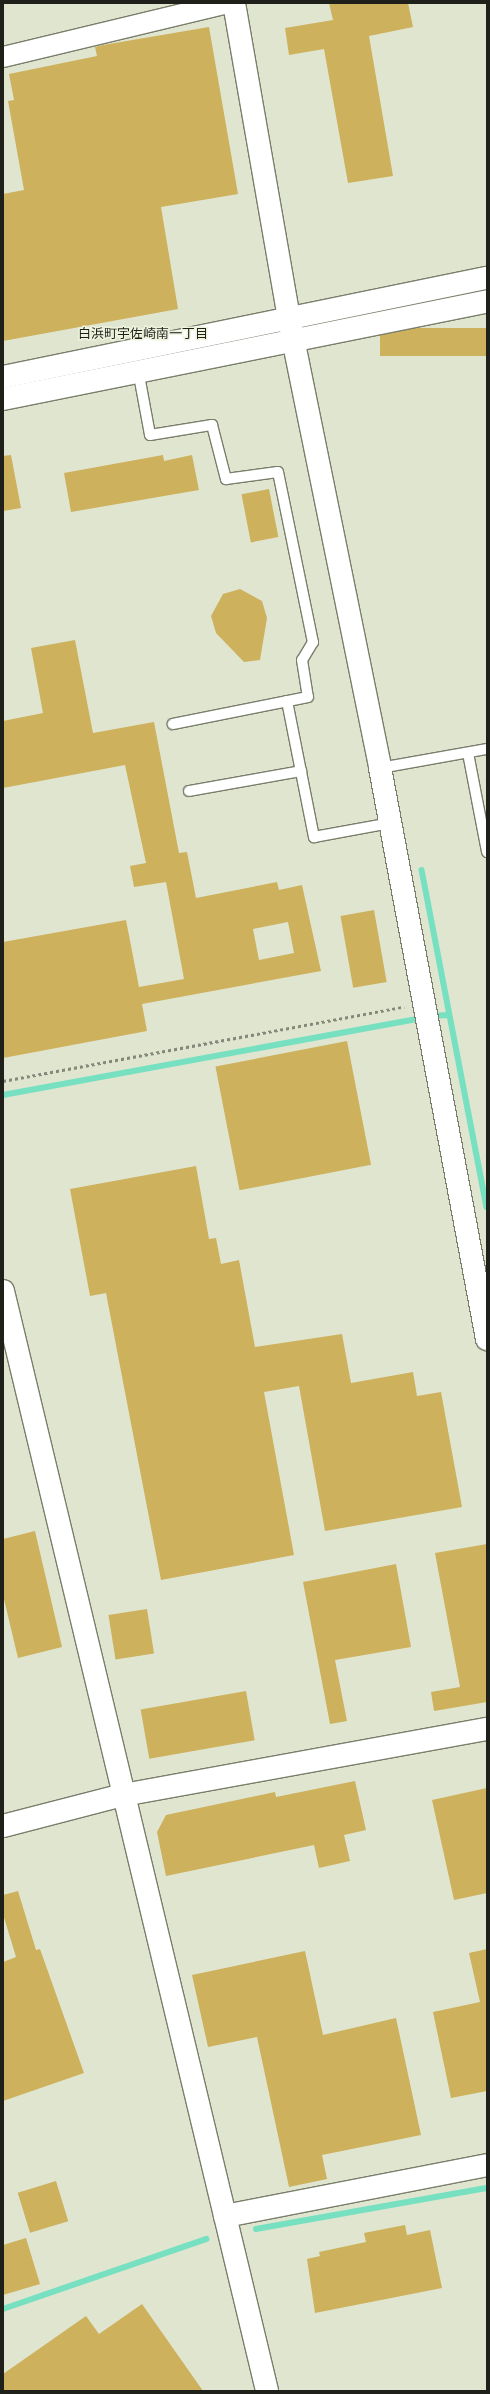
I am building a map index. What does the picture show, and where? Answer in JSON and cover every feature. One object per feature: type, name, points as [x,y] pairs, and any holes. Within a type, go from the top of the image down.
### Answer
[{"type":"street","points":[[3,57],[228,3]]},
{"type":"street","points":[[234,3],[289,319],[295,342],[380,768],[487,1340]]},
{"type":"street","points":[[3,377],[487,278]]},
{"type":"street","points":[[3,399],[138,370],[295,342],[487,301]]},
{"type":"street","points":[[3,1291],[267,2391]]},
{"type":"street","points":[[3,1826],[123,1795],[487,1729]]},
{"type":"street","points":[[225,2216],[487,2165]]},
{"type":"lane","points":[[138,370],[150,434],[212,425],[226,479],[278,472],[313,642],[302,660],[308,697],[173,724]]},
{"type":"lane","points":[[287,701],[314,837],[390,823]]},
{"type":"lane","points":[[380,768],[487,749]]},
{"type":"lane","points":[[468,753],[487,852]]},
{"type":"lane","points":[[189,791],[301,771]]},
{"type":"path","points":[[3,1081],[408,1006]]},
{"type":"building","points":[[329,3],[408,3],[413,27],[369,36],[393,176],[348,183],[324,49],[289,55],[285,28],[333,20]]},
{"type":"building","points":[[209,27],[238,194],[161,207],[178,309],[3,341],[3,194],[24,190],[8,101],[14,100],[9,74],[97,56],[95,47],[103,45]]},
{"type":"building","points":[[380,328],[487,328],[487,356],[380,356]]},
{"type":"building","points":[[11,455],[21,508],[3,511],[3,456]]},
{"type":"building","points":[[163,455],[164,461],[192,455],[199,490],[71,512],[64,473]]},
{"type":"building","points":[[269,489],[278,537],[251,542],[242,494]]},
{"type":"building","points":[[240,589],[262,601],[267,618],[260,660],[244,662],[216,633],[211,616],[223,594]]},
{"type":"building","points":[[75,640],[93,733],[154,722],[179,853],[187,852],[196,898],[277,882],[279,890],[302,885],[321,971],[142,1004],[147,1031],[3,1058],[3,942],[126,920],[139,987],[184,979],[166,882],[134,887],[130,866],[146,863],[125,765],[3,788],[3,721],[43,713],[31,648]],"holes":[[[288,922],[294,953],[259,960],[253,929]]]},
{"type":"building","points":[[374,910],[387,982],[353,988],[341,916]]},
{"type":"building","points":[[347,1041],[371,1165],[240,1190],[215,1067]]},
{"type":"building","points":[[196,1166],[209,1239],[216,1238],[221,1264],[239,1260],[255,1347],[342,1334],[351,1383],[413,1372],[417,1396],[441,1392],[462,1507],[325,1531],[299,1386],[264,1392],[294,1555],[161,1580],[106,1293],[90,1296],[70,1189]]},
{"type":"building","points":[[35,1531],[62,1647],[18,1658],[3,1595],[3,1539]]},
{"type":"building","points":[[487,1544],[487,1702],[434,1711],[431,1692],[460,1687],[435,1553]]},
{"type":"building","points":[[396,1564],[411,1647],[335,1660],[347,1721],[330,1724],[303,1582]]},
{"type":"building","points":[[147,1609],[154,1653],[116,1660],[108,1615]]},
{"type":"building","points":[[246,1691],[255,1740],[149,1759],[141,1710]]},
{"type":"building","points":[[355,1781],[366,1830],[344,1835],[350,1861],[319,1868],[314,1845],[166,1876],[157,1832],[166,1815],[275,1792],[276,1797]]},
{"type":"building","points":[[487,1788],[487,1893],[454,1900],[432,1800]]},
{"type":"building","points":[[18,1891],[36,1950],[40,1949],[84,2073],[3,2101],[3,1962],[16,1957],[3,1914],[3,1895]]},
{"type":"building","points":[[487,1949],[487,2091],[451,2098],[433,2012],[480,2002],[469,1953]]},
{"type":"building","points":[[305,1951],[323,2035],[396,2018],[421,2135],[322,2155],[327,2179],[289,2187],[257,2037],[208,2047],[192,1975]]},
{"type":"building","points":[[56,2181],[68,2221],[30,2233],[18,2193]]},
{"type":"building","points":[[405,2225],[407,2235],[430,2230],[442,2288],[315,2313],[307,2259],[320,2256],[319,2252],[366,2242],[364,2233]]},
{"type":"building","points":[[26,2238],[40,2284],[3,2295],[3,2245]]},
{"type":"building","points":[[142,2304],[203,2391],[3,2391],[3,2374],[86,2316],[99,2334]]},
{"type":"waterway","points":[[422,870],[487,1207]]},
{"type":"waterway","points":[[430,1016],[449,1015]]},
{"type":"waterway","points":[[3,1095],[422,1018]]},
{"type":"waterway","points":[[256,2229],[487,2188]]},
{"type":"waterway","points":[[3,2309],[206,2239]]},
{"type":"district","name":"白浜町宇佐崎南一丁目","points":[[143,333]]}]
